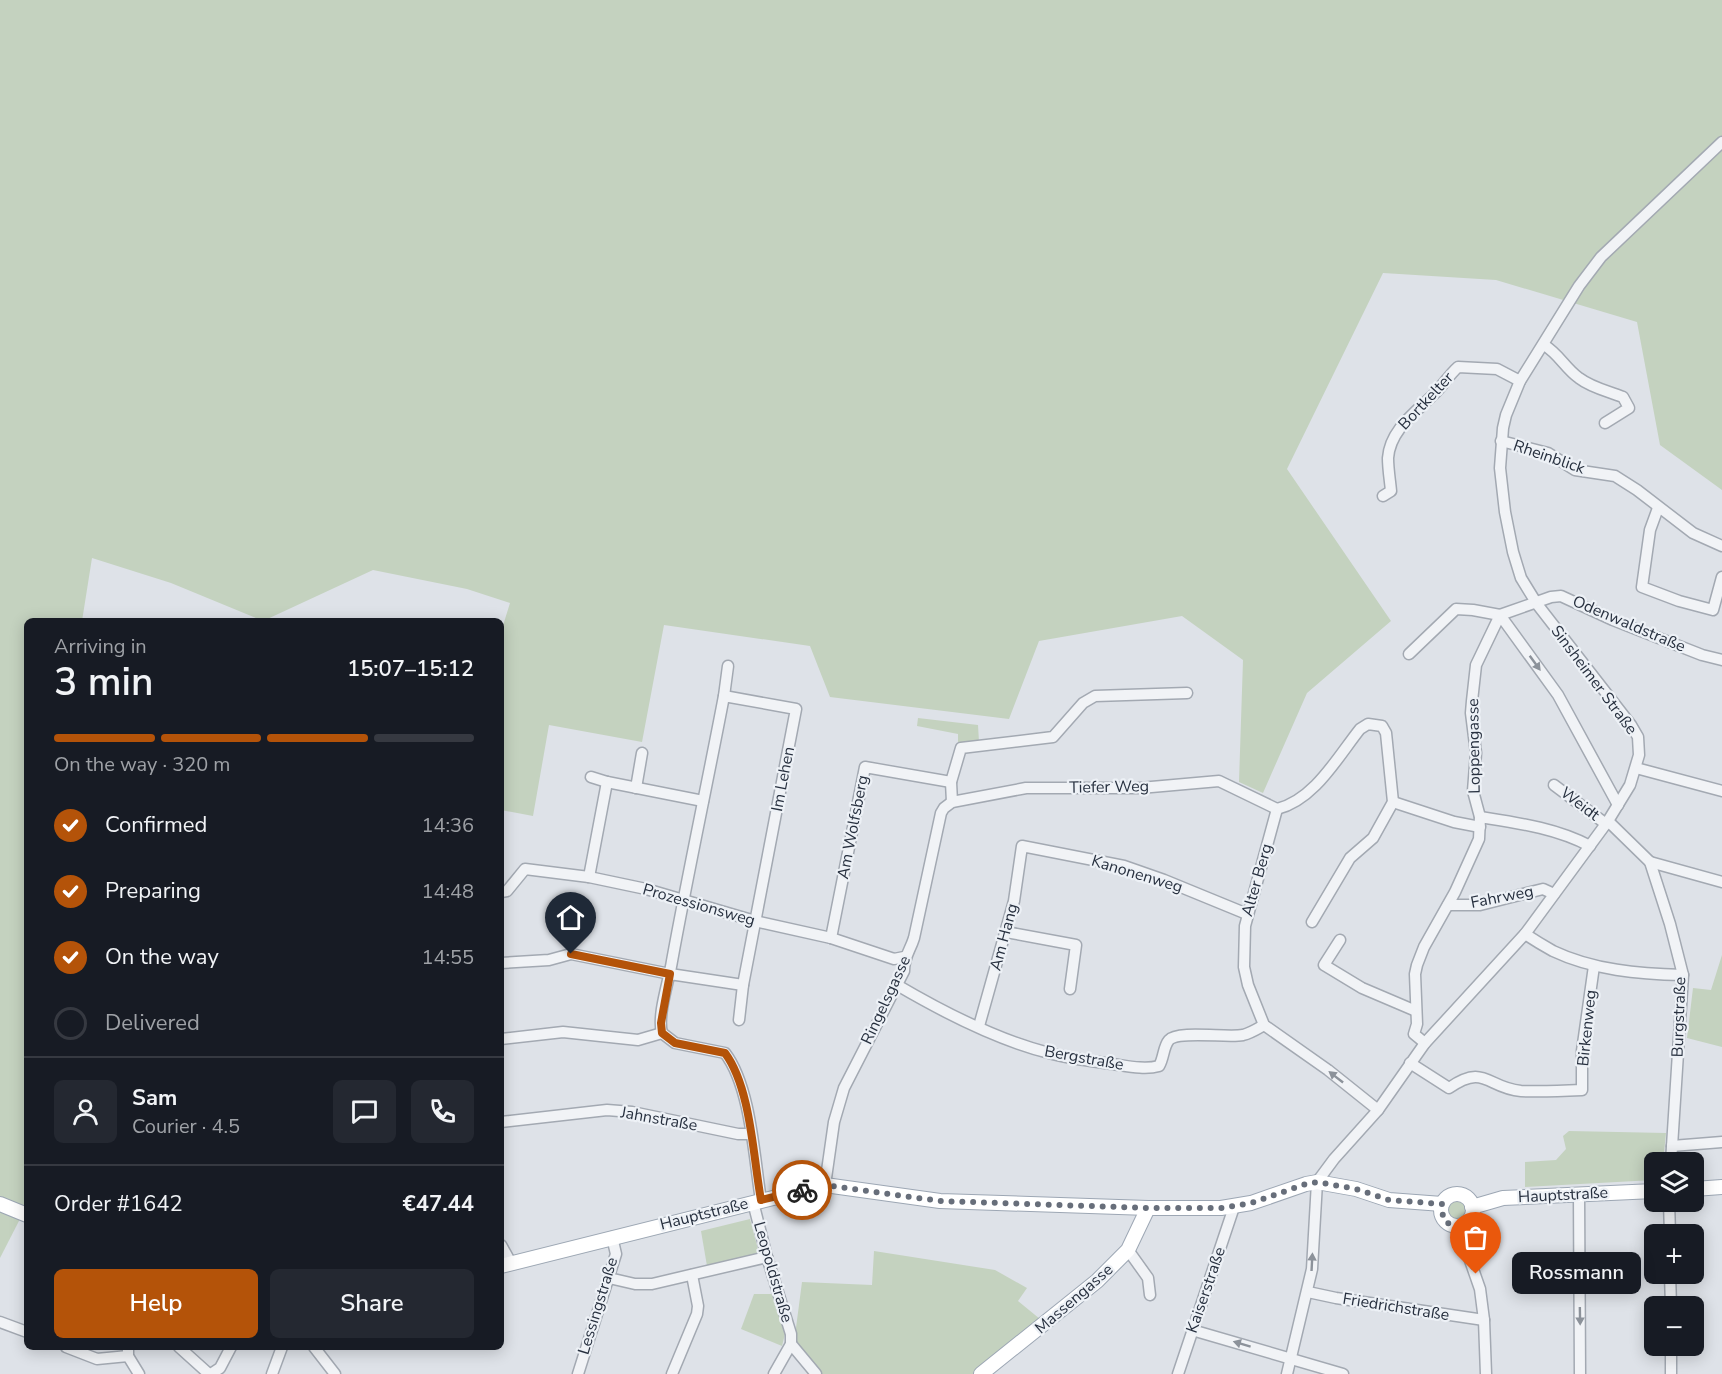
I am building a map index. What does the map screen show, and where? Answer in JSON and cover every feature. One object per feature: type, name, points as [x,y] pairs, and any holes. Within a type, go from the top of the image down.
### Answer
[{"type":"main road","name":"Hauptstraße","points":[[506,1265],[825,1185],[940,1201],[1148,1208],[1234,1207],[1317,1182],[1356,1189],[1389,1200],[1442,1204],[1448,1197],[1458,1194],[1467,1198],[1472,1207],[1503,1198],[1644,1191]]},
{"type":"main road","points":[[1704,1188],[1722,1187]]},
{"type":"main road","points":[[0,1204],[24,1214]]},
{"type":"main road","points":[[1442,1204],[1443,1218],[1449,1224],[1458,1226],[1470,1220],[1472,1207]]},
{"type":"main road","name":"Massengasse","points":[[981,1374],[1097,1281],[1128,1250],[1148,1208]]},
{"type":"street","name":"Sinsheimer Straße","points":[[1317,1182],[1378,1110],[1425,1043],[1525,934],[1607,822],[1629,785],[1636,768],[1640,746],[1631,725],[1537,604],[1521,578],[1505,512],[1500,468],[1501,441],[1506,415],[1520,381],[1579,286],[1601,257],[1722,142]]},
{"type":"street","points":[[1544,345],[1556,353],[1579,378],[1600,390],[1623,397],[1629,408],[1605,423]]},
{"type":"street","name":"Bortkelter","points":[[1383,496],[1391,491],[1388,458],[1395,434],[1458,367],[1497,369],[1520,381]]},
{"type":"street","name":"Rheinblick","points":[[1501,441],[1548,453],[1575,470],[1615,476],[1693,532],[1722,546]]},
{"type":"street","points":[[1658,508],[1650,530],[1642,587],[1680,602],[1713,610],[1722,577]]},
{"type":"street","name":"Odenwaldstraße","points":[[1537,604],[1551,597],[1561,596],[1613,620],[1702,655],[1722,660]]},
{"type":"street","points":[[1408,654],[1456,609],[1500,615],[1537,604]]},
{"type":"street","points":[[1500,615],[1558,695],[1618,805]]},
{"type":"street","name":"Loppengasse","points":[[1425,1043],[1414,1034],[1415,974],[1424,947],[1448,905],[1479,839],[1480,822],[1473,791],[1476,753],[1471,713],[1472,701],[1476,665],[1500,615]]},
{"type":"street","points":[[728,666],[661,1023],[662,1033],[675,1043],[725,1053],[736,1070],[751,1134],[757,1201]]},
{"type":"street","points":[[952,802],[951,782],[961,748],[1053,737],[1083,704],[1095,696],[1187,693]]},
{"type":"street","name":"Im Lehen","points":[[724,696],[796,709],[755,921]]},
{"type":"street","points":[[1276,809],[1293,804],[1309,792],[1360,729],[1368,724],[1382,726],[1386,733],[1393,802],[1373,838],[1350,858],[1312,922]]},
{"type":"street","points":[[636,788],[642,753]]},
{"type":"street","name":"Am Wolfsberg","points":[[831,938],[865,766],[951,782]]},
{"type":"street","points":[[1636,768],[1722,790]]},
{"type":"street","points":[[591,777],[703,801]]},
{"type":"street","name":"Tiefer Weg","points":[[952,802],[1026,788],[1140,788],[1219,781],[1276,809]]},
{"type":"street","points":[[589,877],[607,782]]},
{"type":"street","name":"Weidt","points":[[1554,785],[1607,822]]},
{"type":"street","name":"Ringelsgasse","points":[[825,1185],[834,1122],[844,1088],[904,971],[904,957],[911,948],[914,938],[940,813],[952,802]]},
{"type":"street","points":[[1393,802],[1454,822],[1480,822],[1549,830],[1590,846]]},
{"type":"street","name":"Alter Berg","points":[[1264,1025],[1248,985],[1244,967],[1244,933],[1247,914],[1276,809]]},
{"type":"street","name":"Burgstraße","points":[[1607,822],[1650,862],[1670,924],[1683,975],[1672,1152]]},
{"type":"street","name":"Kanonenweg","points":[[1022,846],[1124,866],[1247,914]]},
{"type":"street","name":"Am Hang","points":[[979,1026],[1014,901],[1022,846]]},
{"type":"street","points":[[1650,862],[1722,882]]},
{"type":"street","name":"Prozessionsweg","points":[[504,892],[507,891],[525,869],[589,877],[646,889],[755,921],[831,938],[894,959],[904,957]]},
{"type":"street","name":"Fahrweg","points":[[1448,905],[1480,905],[1543,889],[1554,894]]},
{"type":"street","points":[[739,1020],[755,921]]},
{"type":"street","points":[[1006,932],[1076,945],[1070,989]]},
{"type":"street","points":[[1525,934],[1553,951],[1594,966],[1634,972],[1683,975]]},
{"type":"street","points":[[1340,940],[1324,965],[1362,988],[1416,1011]]},
{"type":"street","points":[[504,963],[549,960],[571,954],[670,974],[743,985]]},
{"type":"street","name":"Birkenweg","points":[[1410,1063],[1449,1088],[1462,1078],[1476,1076],[1492,1080],[1505,1089],[1586,1090],[1582,1051],[1594,966]]},
{"type":"street","name":"Bergstraße","points":[[897,985],[931,1005],[1022,1045],[1085,1061],[1152,1068],[1159,1066],[1166,1045],[1172,1037],[1244,1035],[1264,1025]]},
{"type":"street","points":[[1264,1025],[1328,1070],[1378,1110]]},
{"type":"street","points":[[504,1039],[563,1032],[638,1040],[662,1033]]},
{"type":"street","name":"Jahnstraße","points":[[504,1122],[607,1110],[632,1112],[738,1134],[751,1134]]},
{"type":"street","points":[[1672,1146],[1722,1142]]},
{"type":"street","points":[[1287,1374],[1312,1269],[1317,1182]]},
{"type":"street","points":[[1579,1194],[1580,1374]]},
{"type":"street","name":"Leopoldstraße","points":[[757,1201],[766,1257],[791,1334],[791,1344],[774,1374]]},
{"type":"street","name":"Kaiserstraße","points":[[1178,1374],[1234,1207]]},
{"type":"street","points":[[1458,1226],[1476,1274],[1484,1320],[1486,1374]]},
{"type":"street","name":"Lessingstraße","points":[[578,1374],[616,1254],[612,1237]]},
{"type":"street","points":[[1128,1250],[1148,1278],[1150,1295]]},
{"type":"street","points":[[609,1278],[635,1284],[652,1284],[766,1257]]},
{"type":"street","points":[[672,1374],[697,1314],[698,1306],[692,1275]]},
{"type":"street","name":"Friedrichstraße","points":[[1308,1292],[1484,1320]]},
{"type":"street","points":[[0,1322],[24,1331]]},
{"type":"street","points":[[1192,1330],[1343,1374]]},
{"type":"street","points":[[791,1344],[816,1374]]},
{"type":"street","points":[[74,1350],[97,1359],[128,1351],[139,1374]]},
{"type":"street","points":[[182,1350],[210,1374],[220,1368],[229,1350]]},
{"type":"street","points":[[272,1374],[281,1350]]},
{"type":"street","points":[[316,1350],[335,1374]]},
{"type":"street","points":[[1671,1356],[1671,1374]]},
{"type":"green space","points":[[0,0],[1722,0],[1722,490],[1660,445],[1637,322],[1496,280],[1383,273],[1287,469],[1391,621],[1307,693],[1263,793],[1239,782],[1243,660],[1182,616],[1039,641],[1009,719],[830,697],[810,646],[664,625],[642,742],[549,725],[533,816],[504,811],[504,622],[510,603],[467,589],[373,570],[269,618],[256,618],[171,583],[92,558],[82,618],[24,618],[24,1209],[0,1201]]},
{"type":"green space","points":[[918,718],[978,725],[979,742],[958,743],[958,734],[917,726]]},
{"type":"green space","points":[[1722,955],[1722,1047],[1687,1038],[1693,988],[1711,990]]},
{"type":"green space","points":[[1569,1131],[1666,1133],[1664,1152],[1644,1152],[1644,1181],[1525,1187],[1525,1162],[1556,1160],[1566,1149],[1563,1136]]},
{"type":"green space","points":[[1453,1201],[1461,1201],[1466,1206],[1464,1217],[1453,1219],[1448,1214],[1448,1206]]},
{"type":"green space","points":[[0,1210],[20,1219],[0,1258]]},
{"type":"green space","points":[[750,1219],[759,1253],[707,1266],[701,1231]]},
{"type":"green space","points":[[874,1251],[995,1270],[1027,1288],[1018,1301],[1040,1319],[975,1374],[817,1374],[794,1343],[802,1282],[872,1285]]},
{"type":"green space","points":[[754,1294],[774,1294],[785,1334],[782,1346],[741,1329]]},
{"type":"way so far","points":[[802,1190],[825,1185],[940,1201],[1148,1208],[1221,1208],[1251,1203],[1317,1182],[1356,1189],[1403,1203],[1442,1204],[1441,1214],[1446,1222],[1458,1226],[1476,1274]]},
{"type":"place","name":"Rossmann","points":[[1476,1274]]},
{"type":"route","points":[[571,954],[670,974],[661,1023],[662,1033],[675,1043],[725,1053],[732,1062],[740,1083],[751,1134],[761,1200],[802,1190]]}]
